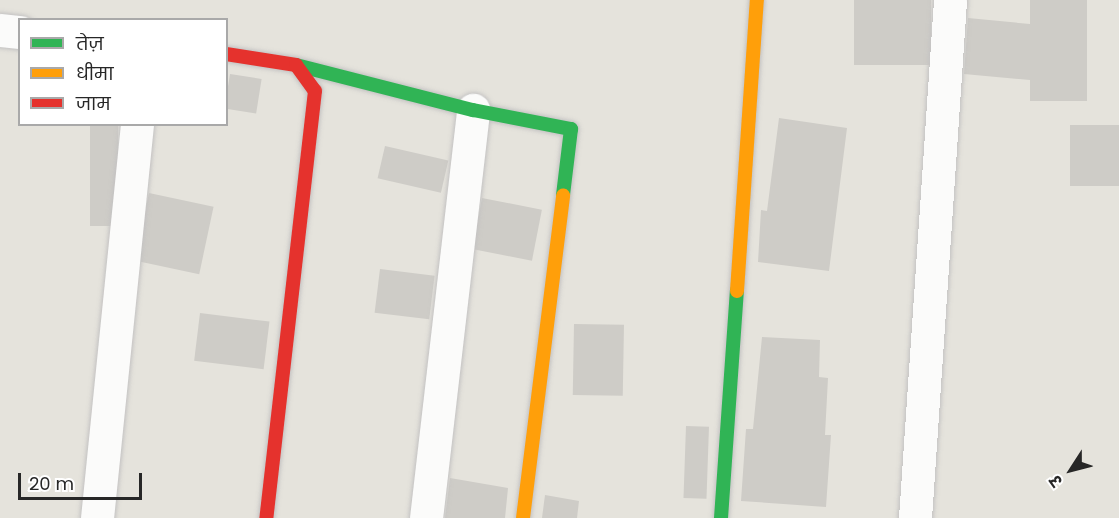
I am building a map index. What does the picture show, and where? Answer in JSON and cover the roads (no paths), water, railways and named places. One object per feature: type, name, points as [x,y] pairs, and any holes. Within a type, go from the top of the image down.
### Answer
[{"type":"street","points":[[720,518],[757,0]]},
{"type":"street","points":[[915,518],[951,0]]},
{"type":"street","points":[[0,30],[18,32]]},
{"type":"street","points":[[228,54],[296,65],[473,110],[571,129],[523,518]]},
{"type":"street","points":[[266,518],[315,92],[296,65]]},
{"type":"street","points":[[426,518],[473,110]]},
{"type":"street","points":[[97,518],[137,126]]}]
